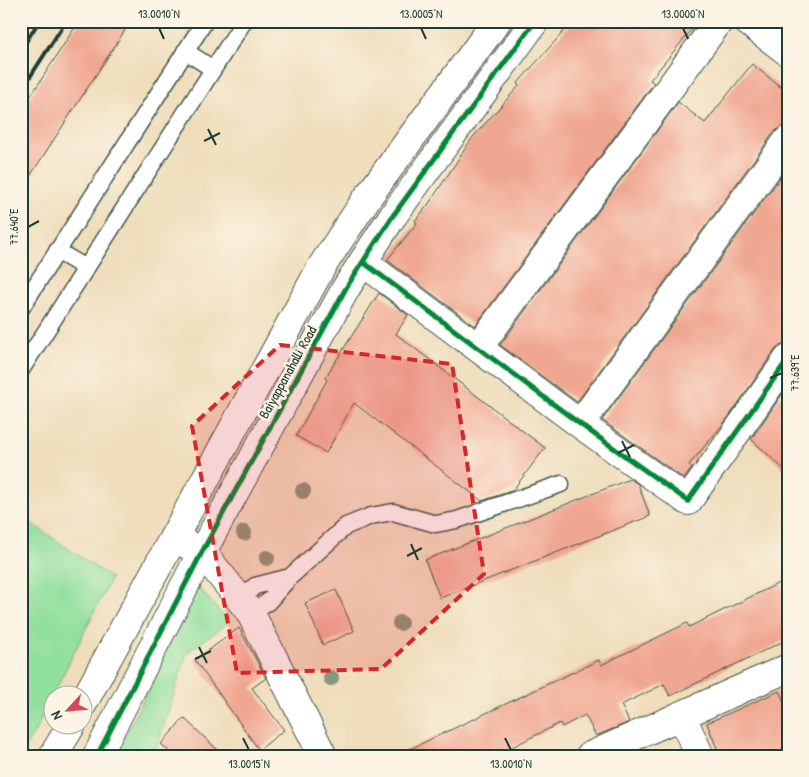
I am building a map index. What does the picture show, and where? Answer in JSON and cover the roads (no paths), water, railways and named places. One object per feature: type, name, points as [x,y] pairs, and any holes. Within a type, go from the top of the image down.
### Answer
[{"type":"street","name":"Baiyappanahalli Road","points":[[92,687],[322,266],[367,198],[497,21]]},
{"type":"street","name":"Baiyappanahalli Road","points":[[97,756],[202,552],[341,296],[392,217],[535,21]]},
{"type":"street","points":[[478,348],[719,21]]},
{"type":"street","points":[[752,23],[788,52]]},
{"type":"street","points":[[580,424],[788,140]]},
{"type":"street","points":[[363,262],[580,424],[688,501],[788,359]]},
{"type":"street","points":[[174,538],[202,552],[244,606],[320,755]]},
{"type":"street","points":[[590,756],[788,668]]},
{"type":"street","points":[[681,716],[700,756]]},
{"type":"street","points":[[53,756],[66,734]]},
{"type":"lane","points":[[21,308],[205,21]]},
{"type":"lane","points":[[21,370],[244,21]]},
{"type":"lane","points":[[186,51],[213,69]]},
{"type":"lane","points":[[57,251],[86,268]]},
{"type":"lane","points":[[244,606],[255,586],[290,577],[346,526],[371,516],[393,512],[436,524],[458,520],[561,484]]},
{"type":"railway","points":[[21,50],[39,21]]},
{"type":"railway","points":[[21,91],[66,21]]}]
